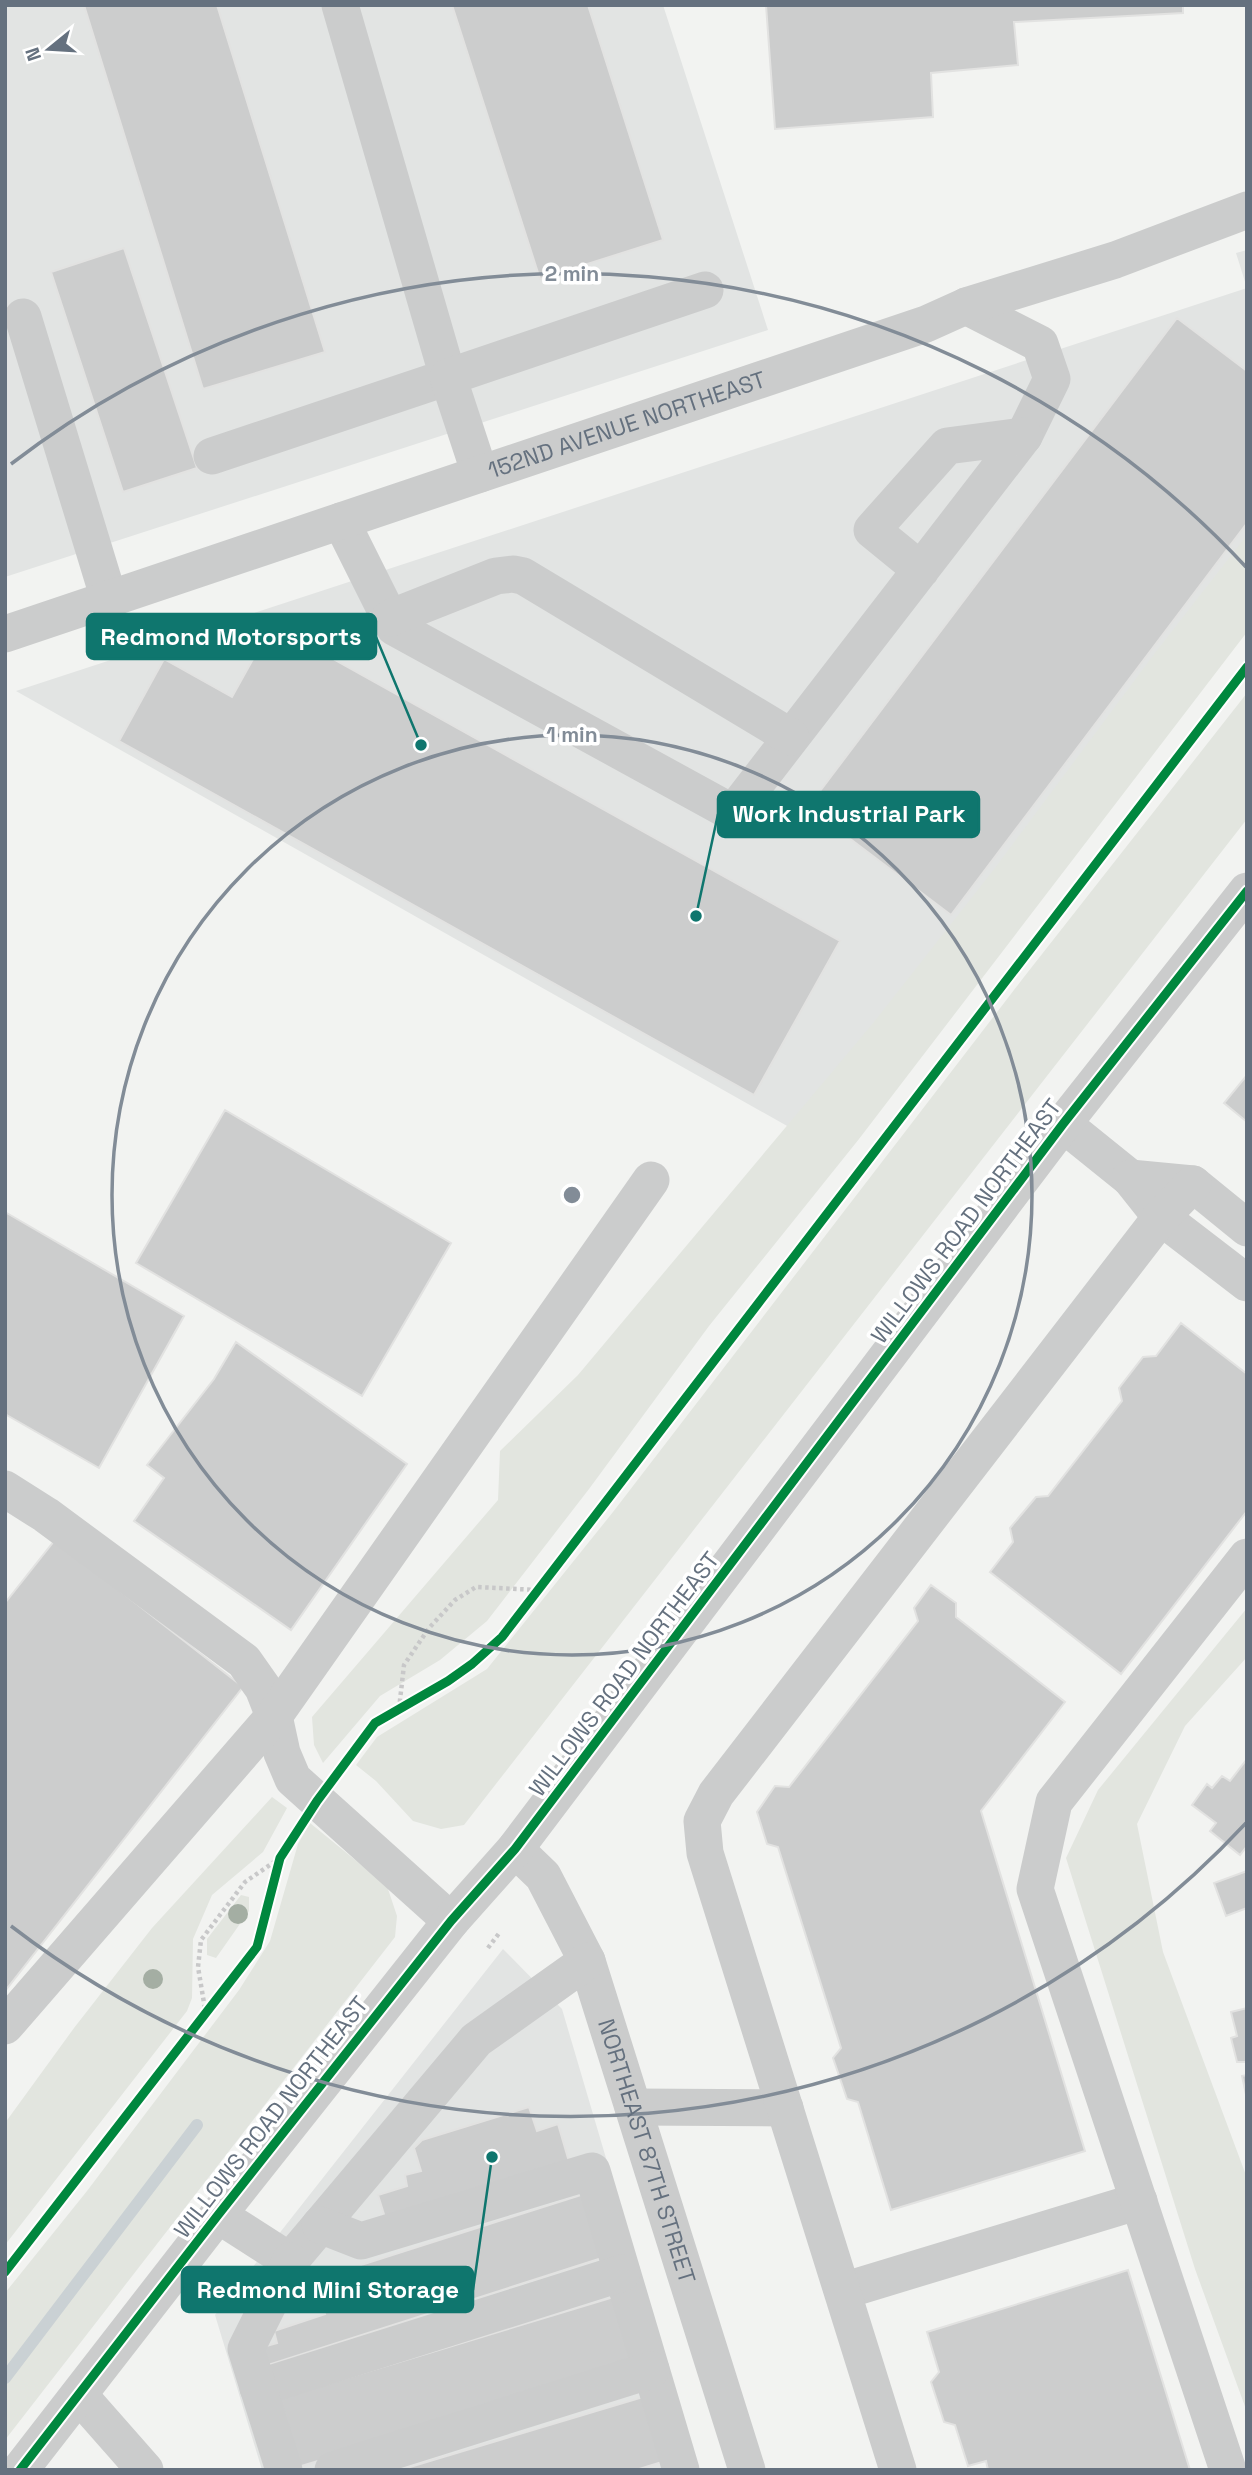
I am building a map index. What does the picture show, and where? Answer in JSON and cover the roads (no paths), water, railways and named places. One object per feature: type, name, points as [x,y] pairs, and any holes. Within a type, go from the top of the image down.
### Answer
[{"type":"street","points":[[340,5],[448,377],[480,474]]},
{"type":"street","name":"152ND AVENUE NORTHEAST","points":[[5,634],[926,324],[966,306],[1115,260],[1247,210]]},
{"type":"street","points":[[212,456],[705,290]]},
{"type":"street","points":[[341,521],[394,626],[733,813],[1024,436],[1052,379],[1040,344],[966,306]]},
{"type":"street","points":[[23,317],[109,599]]},
{"type":"street","points":[[921,570],[872,530],[947,446],[1024,436]]},
{"type":"street","points":[[390,618],[496,576],[523,576],[792,737]]},
{"type":"street","name":"WILLOWS ROAD NORTHEAST","points":[[20,2470],[451,1921],[515,1849],[1063,1124],[1247,891]]},
{"type":"street","points":[[1063,1124],[1130,1178],[1161,1217],[1247,1283]]},
{"type":"street","points":[[1130,1178],[1193,1184],[1247,1228]]},
{"type":"street","points":[[5,2026],[274,1716],[651,1180]]},
{"type":"street","points":[[898,2470],[705,1853],[702,1821],[716,1794],[1161,1217],[1193,1184]]},
{"type":"street","points":[[5,1489],[244,1661],[263,1688],[274,1716],[282,1753],[293,1779],[451,1921]]},
{"type":"street","points":[[1228,2470],[1035,1889],[1054,1802],[1247,1557]]},
{"type":"street","name":"NORTHEAST 87TH STREET","points":[[515,1849],[543,1876],[587,1961],[747,2470]]},
{"type":"street","points":[[284,2470],[246,2349],[290,2261],[477,2040],[587,1961]]},
{"type":"street","points":[[633,2107],[785,2108]]},
{"type":"street","points":[[320,2225],[361,2241],[592,2171],[681,2470]]},
{"type":"street","points":[[843,2291],[1139,2201]]},
{"type":"street","points":[[218,2215],[290,2261]]},
{"type":"street","points":[[258,2388],[622,2273]]},
{"type":"street","points":[[333,2470],[651,2371]]},
{"type":"street","points":[[79,2395],[145,2470]]},
{"type":"waterway","points":[[5,2378],[197,2125]]},
{"type":"place","name":"Redmond Motorsports","points":[[421,745]]},
{"type":"place","name":"Work Industrial Park","points":[[696,916]]},
{"type":"place","name":"Redmond Mini Storage","points":[[492,2157]]}]
